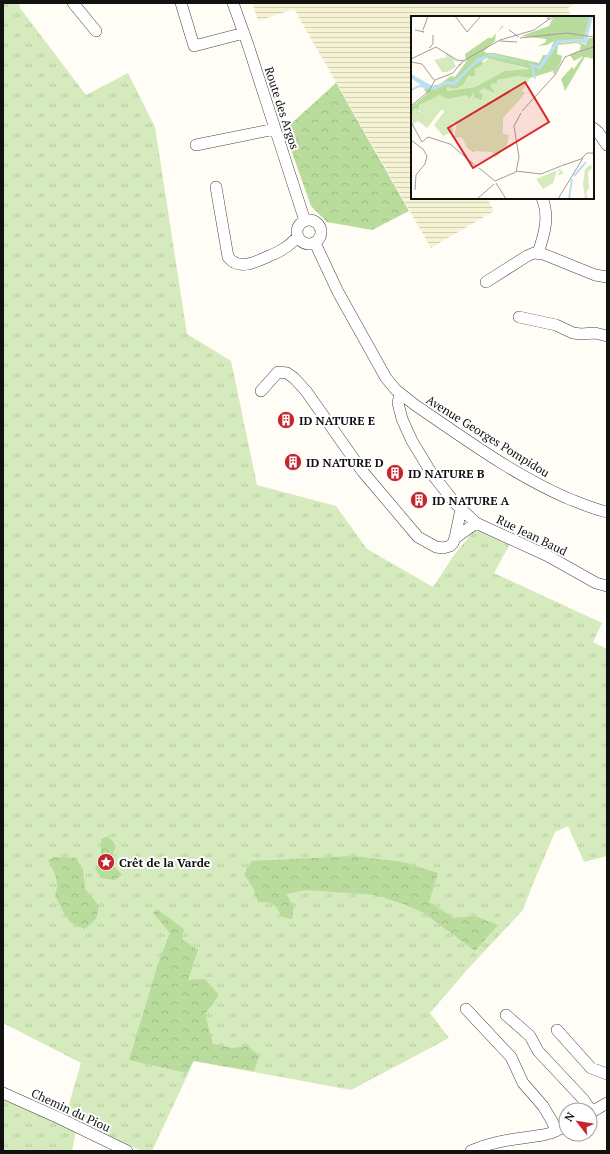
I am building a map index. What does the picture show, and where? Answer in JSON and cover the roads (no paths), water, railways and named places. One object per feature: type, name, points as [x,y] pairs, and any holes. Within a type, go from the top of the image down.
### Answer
[{"type":"street","points":[[73,3],[96,31]]},
{"type":"street","points":[[181,3],[194,46],[244,32]]},
{"type":"street","name":"Route des Argos","points":[[233,3],[244,32],[305,221]]},
{"type":"street","points":[[196,144],[275,128]]},
{"type":"street","points":[[594,129],[607,145]]},
{"type":"street","points":[[216,187],[228,257],[231,261],[240,265],[254,264],[283,249],[298,237]]},
{"type":"street","points":[[538,253],[546,219],[546,212],[542,199]]},
{"type":"street","points":[[310,220],[316,222],[321,228],[321,236],[315,243],[309,244],[302,242],[298,237],[298,229],[305,221],[310,220]]},
{"type":"street","name":"Avenue Georges Pompidou","points":[[315,243],[338,292],[386,378],[400,394],[518,473],[556,493],[593,509],[607,512]]},
{"type":"street","points":[[486,282],[534,253],[543,254],[595,275],[607,277]]},
{"type":"street","points":[[519,317],[556,325],[573,333],[595,333],[607,336]]},
{"type":"street","points":[[261,391],[278,372],[287,373],[294,378],[310,396],[362,472],[418,537],[436,547],[443,548],[450,546],[455,538],[462,509]]},
{"type":"street","name":"Rue Jean Baud","points":[[400,394],[398,403],[402,419],[412,441],[432,474],[476,523],[548,556],[596,583],[607,586]]},
{"type":"street","points":[[455,538],[476,523]]},
{"type":"street","points":[[466,1009],[511,1057],[523,1082],[552,1121],[558,1126]]},
{"type":"street","points":[[506,1015],[530,1036],[538,1051],[585,1102]]},
{"type":"street","points":[[558,1030],[591,1068],[607,1074]]},
{"type":"street","name":"Chemin du Piou","points":[[3,1093],[128,1151]]},
{"type":"street","points":[[598,1109],[607,1103]]},
{"type":"street","points":[[471,1151],[496,1142],[544,1134],[558,1129]]},
{"type":"place","name":"ID NATURE E","points":[[286,420]]},
{"type":"place","name":"ID NATURE D","points":[[293,462]]},
{"type":"place","name":"ID NATURE B","points":[[395,473]]},
{"type":"place","name":"ID NATURE A","points":[[419,500]]},
{"type":"place","name":"Crêt de la Varde","points":[[106,862]]}]
